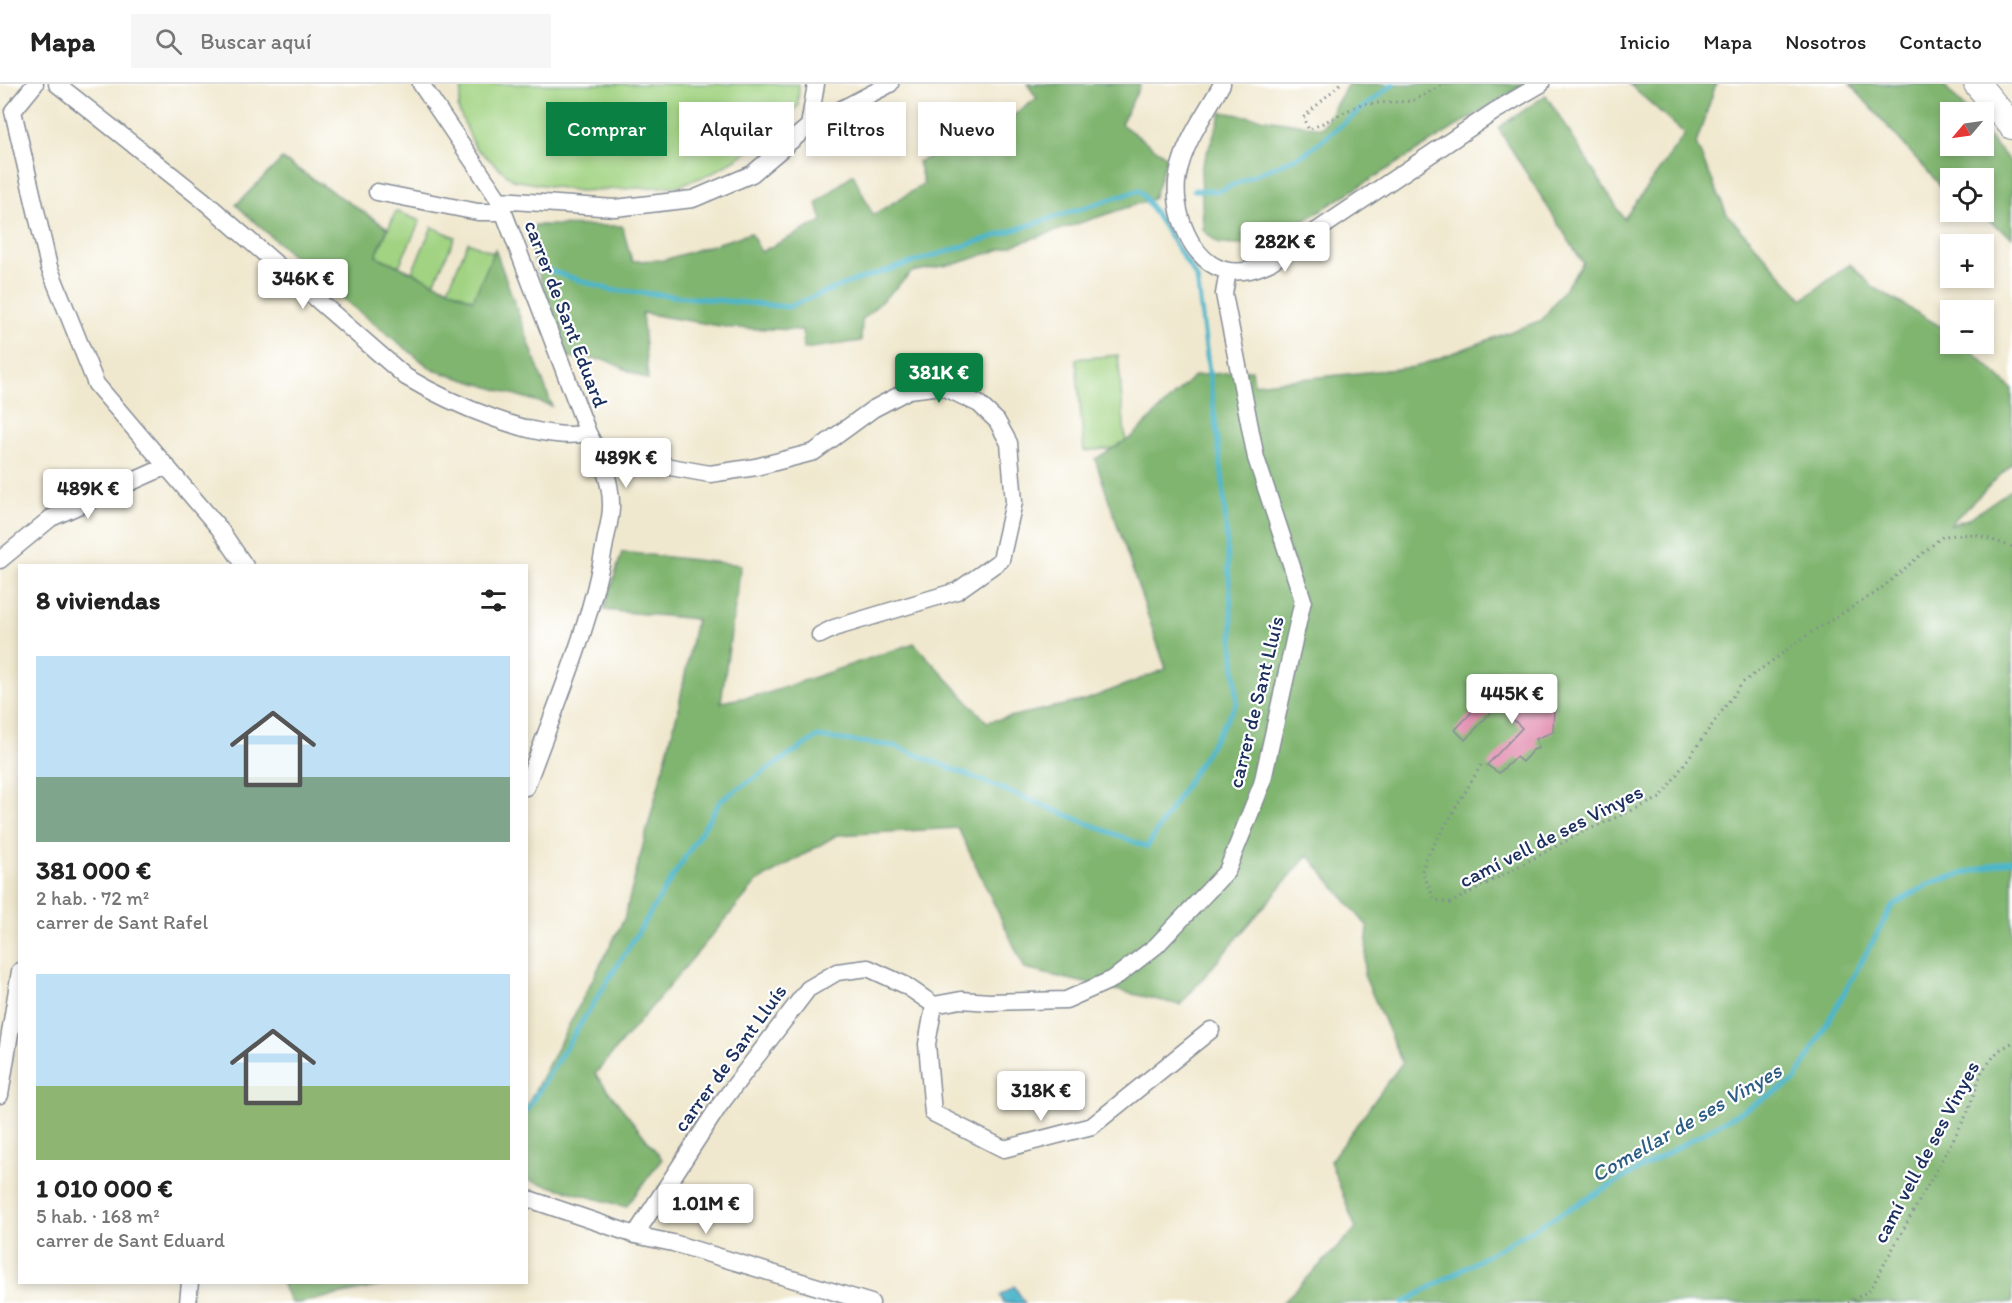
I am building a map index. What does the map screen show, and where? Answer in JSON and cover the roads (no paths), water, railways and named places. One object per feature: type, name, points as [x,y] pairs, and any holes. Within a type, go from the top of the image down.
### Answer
[{"type":"highway","points":[[1977,84],[2012,126]]},
{"type":"street","points":[[35,84],[13,111],[49,267],[96,384],[219,528],[244,564]]},
{"type":"street","points":[[57,84],[203,200],[406,377],[437,395],[541,433],[574,437],[588,433]]},
{"type":"street","name":"carrer de Sant Eduard","points":[[421,84],[434,100],[501,206],[588,433],[599,452],[607,478],[612,507],[600,575],[587,619],[528,781]]},
{"type":"street","points":[[434,100],[441,84]]},
{"type":"street","points":[[813,102],[816,84]]},
{"type":"street","points":[[855,102],[890,84]]},
{"type":"street","points":[[1222,84],[1187,146],[1177,176],[1178,205],[1182,224],[1194,247],[1209,264],[1228,271],[1249,271],[1269,263],[1495,111],[1541,84]]},
{"type":"street","points":[[377,192],[478,212],[501,206],[615,208],[693,199],[752,174],[806,129]]},
{"type":"street","name":"carrer de Sant Lluís","points":[[635,1235],[719,1106],[808,989],[837,972],[868,968],[905,985],[934,1005],[961,1000],[990,1002],[1066,1000],[1113,979],[1156,946],[1227,871],[1262,784],[1303,600],[1256,458],[1224,294],[1228,271]]},
{"type":"street","points":[[599,452],[611,450],[642,462],[710,474],[756,467],[814,452],[873,409],[909,390],[941,386],[979,404],[997,420],[1009,442],[1014,502],[1002,560],[957,591],[834,628],[820,635]]},
{"type":"street","points":[[0,560],[51,518],[167,466]]},
{"type":"street","points":[[0,1095],[18,983]]},
{"type":"street","points":[[934,1005],[927,1044],[933,1113],[1004,1149],[1092,1126],[1211,1030]]},
{"type":"street","points":[[528,1199],[635,1235],[673,1243],[871,1303]]},
{"type":"street","points":[[188,1303],[190,1284]]},
{"type":"water","points":[[1014,1286],[1025,1303],[1004,1303],[1000,1296]]},
{"type":"waterway","points":[[1194,190],[1219,191],[1306,153],[1393,84]]},
{"type":"waterway","points":[[528,1108],[721,800],[817,737],[895,746],[1147,847],[1237,703],[1223,482],[1197,278],[1140,190],[848,283],[788,307],[611,290],[547,270]]},
{"type":"waterway","name":"Comellar de ses Vinyes","points":[[1403,1303],[1795,1081],[1893,905],[1933,882],[2012,860]]}]
